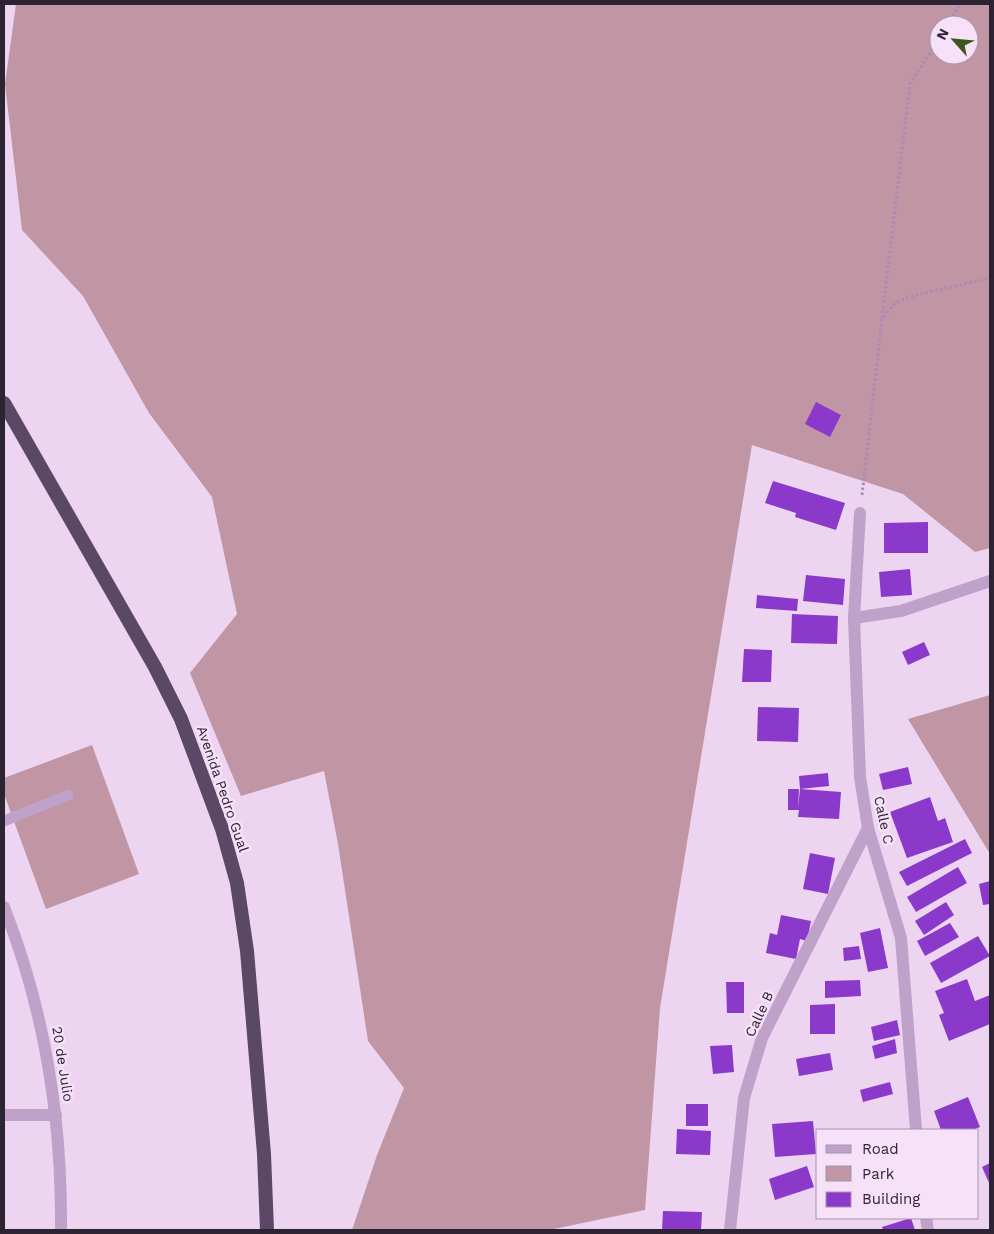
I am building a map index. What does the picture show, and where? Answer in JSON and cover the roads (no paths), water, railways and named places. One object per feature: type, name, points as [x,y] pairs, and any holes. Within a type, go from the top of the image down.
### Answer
[{"type":"highway","name":"Avenida Pedro Gual","points":[[4,403],[155,667],[181,719],[222,829],[237,883],[247,951],[264,1154],[267,1230]]},
{"type":"street","name":"Calle C","points":[[860,513],[854,618],[860,777],[868,828],[901,938],[916,1129]]},
{"type":"street","points":[[854,618],[901,612],[990,581]]},
{"type":"street","name":"Calle B","points":[[730,1230],[744,1098],[762,1038],[868,828]]},
{"type":"street","name":"20 de Julio","points":[[4,907],[40,1018],[56,1115],[60,1230]]},
{"type":"street","points":[[4,1115],[56,1115]]},
{"type":"lane","points":[[4,821],[68,795]]}]
